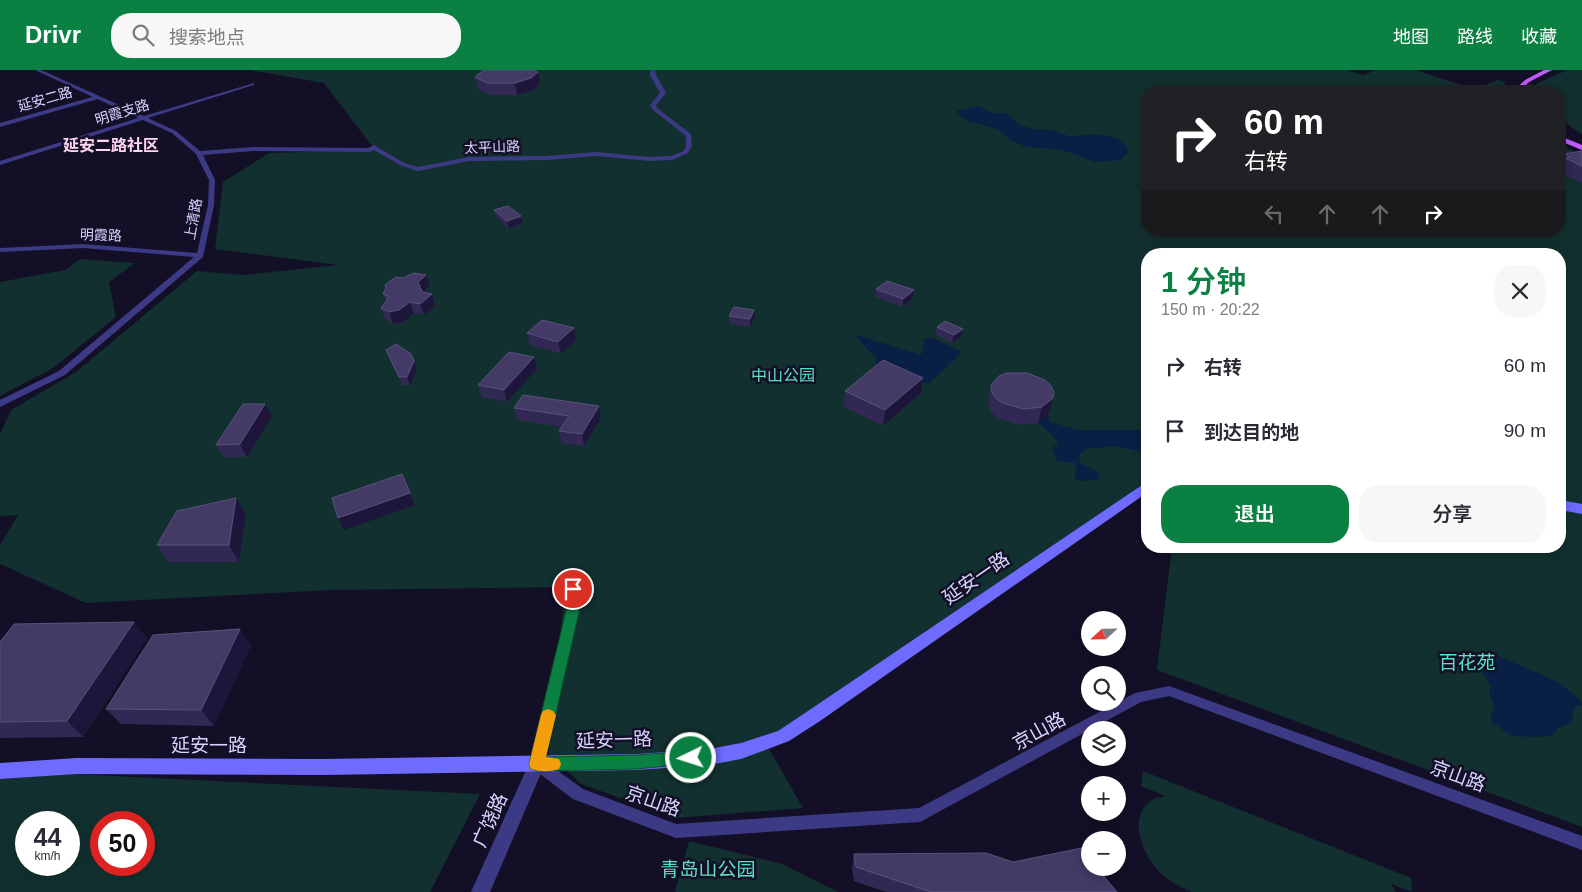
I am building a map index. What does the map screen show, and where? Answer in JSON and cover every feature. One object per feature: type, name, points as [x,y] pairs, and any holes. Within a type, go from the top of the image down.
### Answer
[{"type":"main road","points":[[1523,85],[1549,70]]},
{"type":"main road","points":[[1566,141],[1582,148]]},
{"type":"main road","name":"延安一路","points":[[0,770],[77,766],[324,767],[637,762],[709,756],[741,751],[783,736],[1141,490]]},
{"type":"main road","points":[[1566,506],[1582,509]]},
{"type":"street","name":"上清路","points":[[0,404],[62,373],[200,255],[211,206],[212,180],[199,153],[174,132],[37,70]]},
{"type":"street","name":"太平山路","points":[[199,153],[253,148],[369,150],[374,147],[402,164],[418,169],[469,158],[547,158],[596,154],[663,159],[680,156],[686,152],[689,146],[689,135],[655,108],[655,102],[664,93],[653,75],[653,70]]},
{"type":"street","name":"明霞支路","points":[[0,163],[252,84]]},
{"type":"street","name":"延安二路","points":[[0,125],[96,98]]},
{"type":"street","name":"明霞路","points":[[0,250],[82,246],[200,255]]},
{"type":"street","points":[[537,764],[574,603],[573,589]]},
{"type":"street","name":"京山路","points":[[537,764],[578,794],[676,831],[920,815],[1139,698],[1169,691],[1261,723],[1582,843]]},
{"type":"street","name":"广饶路","points":[[480,892],[537,764]]},
{"type":"green space","name":"中山公园","points":[[250,70],[1346,70],[1363,75],[1377,70],[1415,70],[1462,85],[1141,85],[1141,237],[1566,237],[1566,148],[1582,154],[1582,827],[1157,670],[1171,553],[1566,553],[1566,248],[1141,248],[1141,493],[813,726],[765,742],[803,808],[676,818],[581,784],[549,754],[565,587],[332,590],[86,603],[0,564],[0,545],[18,515],[0,516],[0,434],[11,410],[76,372],[197,271],[243,275],[338,265],[215,249],[223,182],[269,153],[375,150],[324,83]]},
{"type":"green space","points":[[1567,70],[1582,70],[1582,134],[1566,122],[1566,85],[1536,84]]},
{"type":"green space","name":"中山公园","points":[[1498,80],[1506,82],[1504,85],[1485,85]]},
{"type":"green space","points":[[80,259],[135,263],[109,282],[116,317],[53,368],[0,396],[0,282],[65,270]]},
{"type":"green space","points":[[1143,771],[1411,878],[1412,892],[1391,884],[1396,892],[1192,892],[1165,877],[1155,867],[1144,848],[1140,837],[1140,816],[1145,806],[1154,799],[1165,796],[1141,786]]},
{"type":"green space","points":[[73,774],[480,794],[430,892],[0,892],[0,779]]},
{"type":"green space","name":"青岛山公园","points":[[689,841],[782,864],[838,892],[675,892]]},
{"type":"water","points":[[979,106],[991,113],[1006,113],[1020,125],[1033,129],[1052,130],[1071,137],[1093,134],[1117,138],[1126,146],[1128,153],[1121,160],[1096,162],[1062,150],[1027,147],[1011,141],[1000,130],[966,120],[957,114],[956,111]]},
{"type":"water","points":[[860,336],[921,355],[924,344],[923,340],[931,337],[962,352],[929,384],[876,367],[876,358],[856,337]]},
{"type":"water","points":[[1046,407],[1050,422],[1080,430],[1141,430],[1141,451],[1115,446],[1085,449],[1080,454],[1080,463],[1100,473],[1099,479],[1082,481],[1075,479],[1076,463],[1057,461],[1052,447],[1058,444],[1056,440],[1031,415]]},
{"type":"water","points":[[1486,651],[1559,683],[1581,700],[1582,705],[1575,707],[1571,723],[1558,728],[1553,735],[1539,737],[1512,736],[1491,722],[1492,712],[1495,707],[1489,693],[1491,686],[1476,662],[1479,656]]},
{"type":"building","points":[[484,70],[534,70],[538,72],[531,78],[515,83],[487,83],[475,77]]},
{"type":"building","points":[[1582,151],[1582,166],[1566,158],[1571,157],[1566,154]]},
{"type":"building","points":[[508,206],[521,216],[507,221],[494,210]]},
{"type":"building","points":[[414,273],[426,275],[418,282],[422,292],[432,294],[420,304],[410,302],[399,310],[389,312],[381,308],[389,297],[383,294],[386,288],[385,285],[396,277],[403,278]]},
{"type":"building","points":[[887,281],[914,290],[903,299],[876,289]]},
{"type":"building","points":[[734,307],[754,310],[750,319],[729,316]]},
{"type":"building","points":[[542,320],[574,328],[558,342],[527,333]]},
{"type":"building","points":[[945,321],[963,329],[954,335],[937,327]]},
{"type":"building","points":[[396,344],[411,354],[414,361],[407,377],[399,377],[386,350]]},
{"type":"building","points":[[509,352],[534,357],[504,390],[478,385]]},
{"type":"building","points":[[883,360],[923,378],[885,410],[845,391]]},
{"type":"building","points":[[1007,373],[1027,373],[1045,380],[1054,392],[1053,398],[1042,407],[1023,409],[1003,403],[992,392],[991,385],[999,376]]},
{"type":"building","points":[[523,395],[599,406],[582,434],[559,431],[569,416],[514,408]]},
{"type":"building","points":[[243,404],[265,404],[240,444],[216,445]]},
{"type":"building","points":[[402,474],[410,493],[338,518],[332,498]]},
{"type":"building","points":[[236,498],[229,545],[157,545],[177,511]]},
{"type":"building","points":[[134,622],[67,721],[0,722],[0,642],[14,624]]},
{"type":"building","points":[[240,629],[201,710],[106,709],[153,635]]},
{"type":"building","points":[[1081,848],[1081,876],[1104,876],[1117,892],[931,892],[856,867],[854,854],[986,853],[1013,862]]},
{"type":"slow traffic","points":[[548,715],[537,764],[553,764]]},
{"type":"district","name":"延安二路社区","points":[[111,145]]},
{"type":"route","points":[[573,589],[574,603],[537,764],[637,762],[691,758]]},
{"type":"park label","name":"百花苑","points":[[1467,662]]}]
